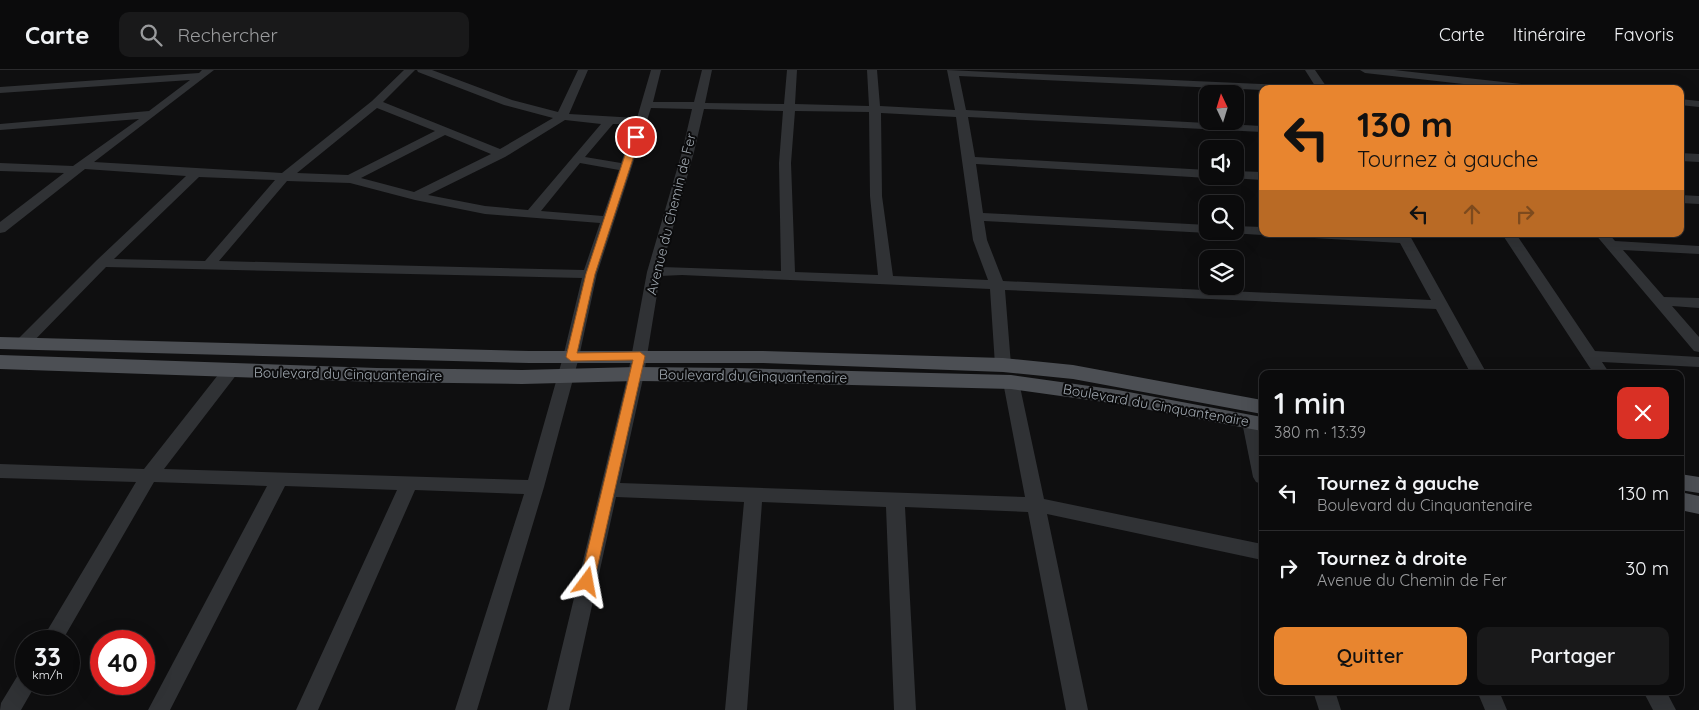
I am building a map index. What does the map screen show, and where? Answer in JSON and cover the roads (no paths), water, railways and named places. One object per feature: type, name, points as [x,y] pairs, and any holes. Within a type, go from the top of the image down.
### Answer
[{"type":"main road","name":"Boulevard du Cinquantenaire","points":[[0,343],[571,357],[638,365],[898,378],[1007,374],[1118,397],[1258,417]]},
{"type":"main road","name":"Boulevard du Cinquantenaire","points":[[0,362],[377,375],[565,377],[638,365]]},
{"type":"main road","points":[[1684,488],[1694,502]]},
{"type":"street","points":[[96,83],[117,70]]},
{"type":"street","points":[[209,264],[284,178],[376,103],[410,70]]},
{"type":"street","points":[[422,70],[513,104],[562,117],[609,121],[640,121]]},
{"type":"street","points":[[415,196],[501,154],[562,117],[583,70]]},
{"type":"street","points":[[466,710],[535,488],[571,357],[590,274],[610,220],[640,121],[647,105],[656,70]]},
{"type":"street","name":"Avenue du Chemin de Fer","points":[[558,710],[638,365],[654,272],[707,70]]},
{"type":"street","points":[[788,275],[785,163],[791,106],[792,70]]},
{"type":"street","points":[[872,70],[875,109],[876,196],[886,280]]},
{"type":"street","points":[[1310,70],[1320,85]]},
{"type":"street","points":[[1365,70],[1403,73],[1477,85]]},
{"type":"street","points":[[1077,710],[1036,505],[1007,374],[997,285],[980,240],[966,138],[952,72],[1259,87]]},
{"type":"street","points":[[0,90],[205,73]]},
{"type":"street","points":[[0,229],[6,217],[154,114],[205,73]]},
{"type":"street","points":[[1403,73],[1410,85]]},
{"type":"street","points":[[1684,102],[1699,104]]},
{"type":"street","points":[[376,103],[501,154]]},
{"type":"street","points":[[647,105],[791,106],[875,109],[1259,129]]},
{"type":"street","points":[[0,127],[154,114]]},
{"type":"street","points":[[530,215],[609,121]]},
{"type":"street","points":[[350,180],[445,131]]},
{"type":"street","points":[[1684,157],[1699,158]]},
{"type":"street","points":[[578,159],[626,168]]},
{"type":"street","points":[[968,160],[1199,173]]},
{"type":"street","points":[[0,167],[77,168],[350,180],[415,196],[485,210],[610,220]]},
{"type":"street","points":[[24,343],[102,263],[196,173]]},
{"type":"street","points":[[1244,175],[1259,176]]},
{"type":"street","points":[[1684,199],[1699,200]]},
{"type":"street","points":[[977,217],[1199,228]]},
{"type":"street","points":[[1244,230],[1259,231]]},
{"type":"street","points":[[1405,237],[1477,370]]},
{"type":"street","points":[[1511,237],[1599,370]]},
{"type":"street","points":[[1607,240],[1699,250]]},
{"type":"street","points":[[1607,240],[1699,347]]},
{"type":"street","points":[[102,263],[590,274]]},
{"type":"street","points":[[654,272],[682,271],[788,275],[1441,305]]},
{"type":"street","points":[[1660,301],[1699,303]]},
{"type":"street","points":[[1588,356],[1699,362]]},
{"type":"street","points":[[57,630],[150,474],[231,370]]},
{"type":"street","points":[[1258,417],[1259,432]]},
{"type":"street","points":[[2,474],[150,474],[535,488]]},
{"type":"street","points":[[159,710],[280,478]]},
{"type":"street","points":[[307,710],[409,482]]},
{"type":"street","points":[[608,490],[1036,505],[1259,551]]},
{"type":"street","points":[[736,710],[754,495]]},
{"type":"street","points":[[895,500],[905,710]]},
{"type":"street","points":[[9,710],[18,695]]},
{"type":"street","points":[[1325,695],[1330,710]]},
{"type":"street","points":[[1490,695],[1496,710]]},
{"type":"street","points":[[1656,695],[1665,710]]}]
